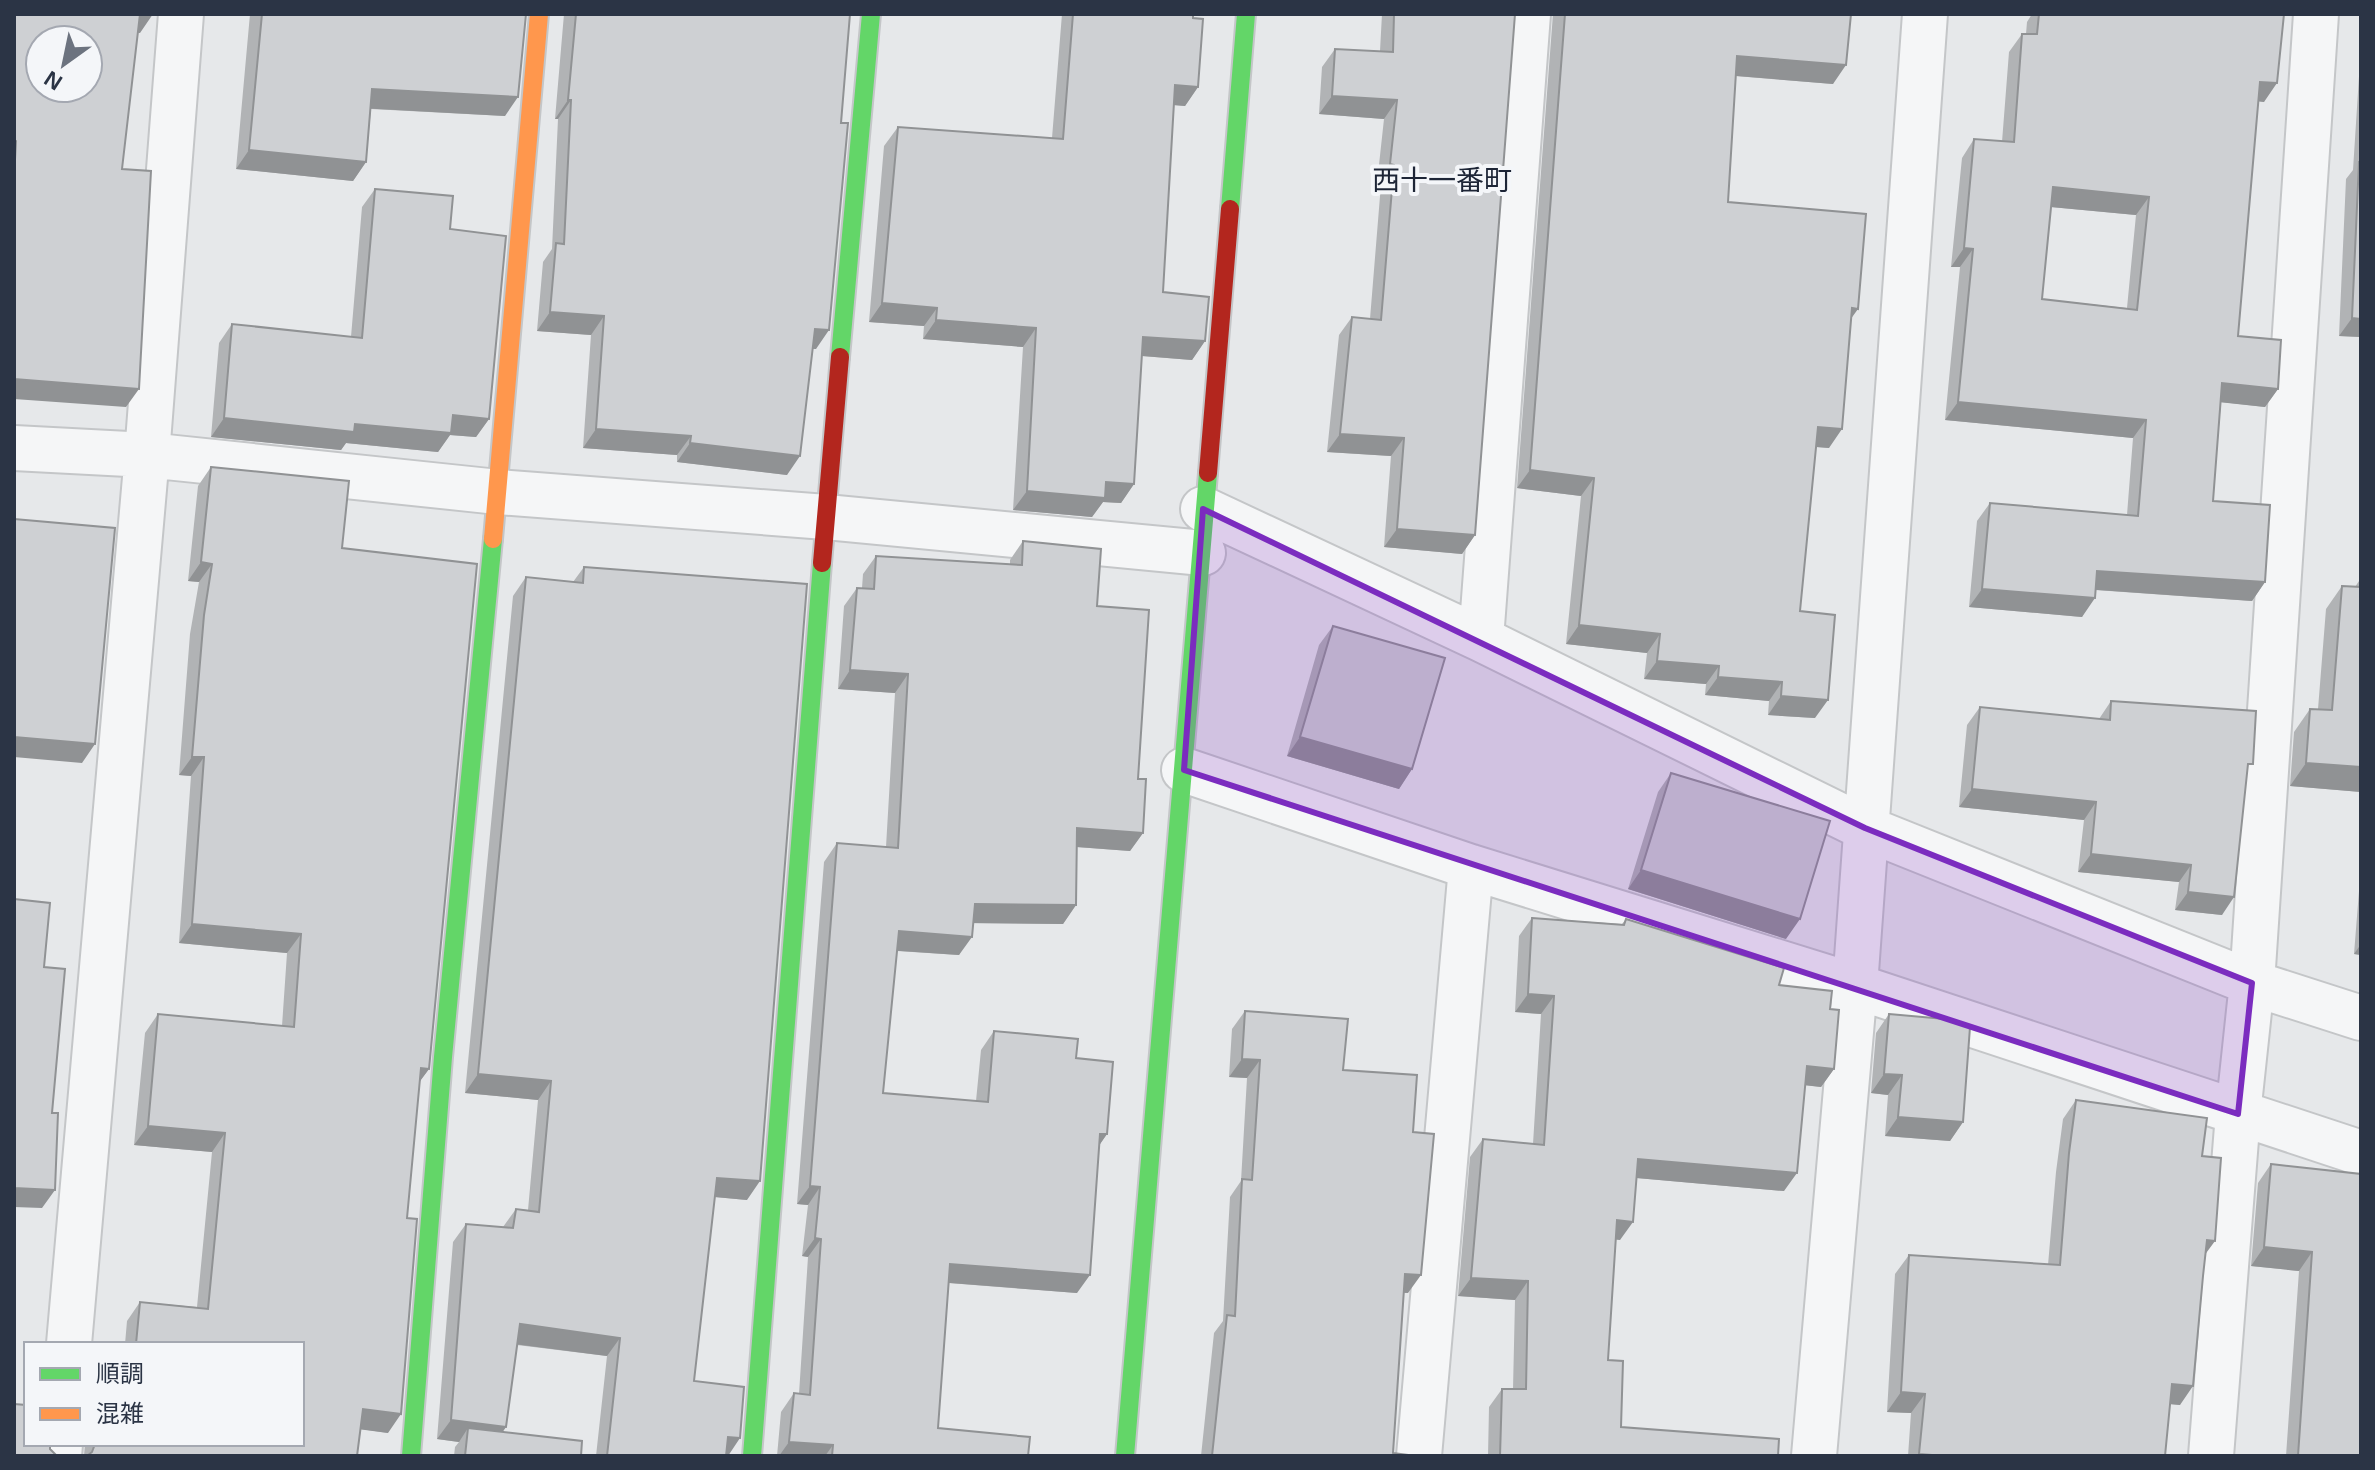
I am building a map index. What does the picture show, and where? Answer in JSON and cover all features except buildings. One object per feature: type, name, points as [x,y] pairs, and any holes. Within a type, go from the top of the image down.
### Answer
[{"type":"street","points":[[69,1342],[147,455],[181,14]]},
{"type":"street","points":[[411,1456],[443,1057],[498,492],[539,14]]},
{"type":"street","points":[[752,1456],[826,517],[871,14]]},
{"type":"street","points":[[1125,1456],[1246,14]]},
{"type":"street","points":[[1481,639],[1528,14]]},
{"type":"street","points":[[1814,1456],[1855,986],[1925,14]]},
{"type":"street","points":[[2211,1456],[2238,1114],[2252,983],[2316,14]]},
{"type":"street","points":[[14,448],[147,455],[498,492],[826,517],[1203,553]]},
{"type":"street","points":[[1203,509],[1481,639],[1865,828],[2252,983],[2361,1018]]},
{"type":"street","points":[[1184,770],[1471,867],[1855,986],[2361,1153]]},
{"type":"street","points":[[1419,1456],[1471,867]]},
{"type":"highlighted area","points":[[1203,509],[1865,828],[2252,983],[2238,1114],[1184,770]]},
{"type":"traffic: fast","points":[[840,357],[871,14]]},
{"type":"traffic: fast","points":[[1230,209],[1246,14]]},
{"type":"traffic: fast","points":[[1125,1456],[1208,473]]},
{"type":"traffic: fast","points":[[411,1456],[443,1057],[493,539]]},
{"type":"traffic: fast","points":[[752,1456],[822,563]]},
{"type":"traffic: slow","points":[[493,539],[539,14]]},
{"type":"traffic: jam","points":[[1208,473],[1230,209]]},
{"type":"traffic: jam","points":[[822,563],[840,357]]},
{"type":"district","name":"西十一番町","points":[[1442,180]]}]
